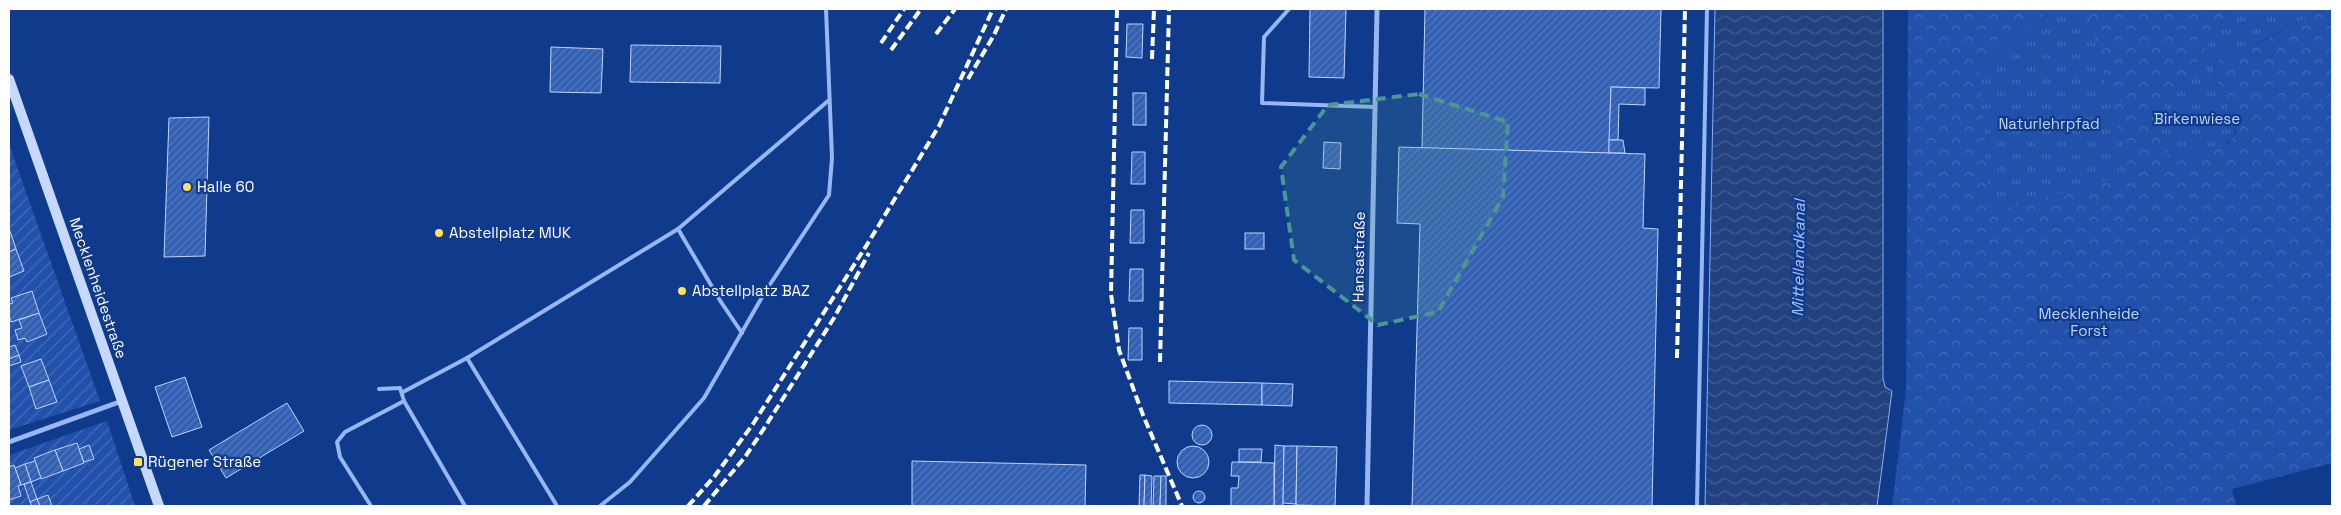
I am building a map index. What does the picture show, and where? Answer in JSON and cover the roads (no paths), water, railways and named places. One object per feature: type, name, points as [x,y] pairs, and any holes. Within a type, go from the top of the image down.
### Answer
[{"type":"main road","name":"Mecklenheidestraße","points":[[9,79],[159,506]]},
{"type":"street","name":"Hansastraße","points":[[1368,506],[1377,9]]},
{"type":"street","points":[[9,442],[122,401]]},
{"type":"lane","points":[[600,506],[630,482],[704,398],[765,292],[829,195],[832,158],[828,101],[826,9]]},
{"type":"lane","points":[[1289,9],[1264,38],[1262,103],[1375,107]]},
{"type":"lane","points":[[1697,506],[1707,9]]},
{"type":"lane","points":[[403,392],[467,358],[678,229],[828,101]]},
{"type":"lane","points":[[678,229],[721,302],[742,333]]},
{"type":"lane","points":[[467,358],[557,506]]},
{"type":"lane","points":[[379,389],[400,388],[403,392],[404,401],[465,506]]},
{"type":"lane","points":[[371,506],[340,457],[337,442],[345,432],[404,401]]},
{"type":"water","name":"Mittellandkanal","points":[[1715,9],[1883,9],[1883,378],[1885,387],[1892,391],[1877,506],[1705,506]]},
{"type":"railway","points":[[881,43],[904,9]]},
{"type":"railway","points":[[891,50],[921,9]]},
{"type":"railway","points":[[936,34],[955,9]]},
{"type":"railway","points":[[688,506],[714,477],[753,424],[868,243],[939,126],[993,9]]},
{"type":"railway","points":[[968,79],[994,35],[1006,9]]},
{"type":"railway","points":[[1117,9],[1111,294],[1119,350],[1143,415],[1182,506]]},
{"type":"railway","points":[[1152,59],[1154,9]]},
{"type":"railway","points":[[1160,362],[1169,9]]},
{"type":"railway","points":[[1677,358],[1685,9]]},
{"type":"railway","points":[[704,506],[745,457],[763,430],[834,318],[869,253]]},
{"type":"place","name":"Halle 60","points":[[187,187]]},
{"type":"place","name":"Abstellplatz MUK","points":[[439,233]]},
{"type":"place","name":"Abstellplatz BAZ","points":[[682,291]]},
{"type":"place","name":"Rügener Straße","points":[[138,462]]},
{"type":"park label","name":"Birkenwiese","points":[[2197,119]]},
{"type":"park label","name":"Naturlehrpfad","points":[[2049,124]]},
{"type":"park label","name":"Mecklenheide Forst","points":[[2089,322]]}]
